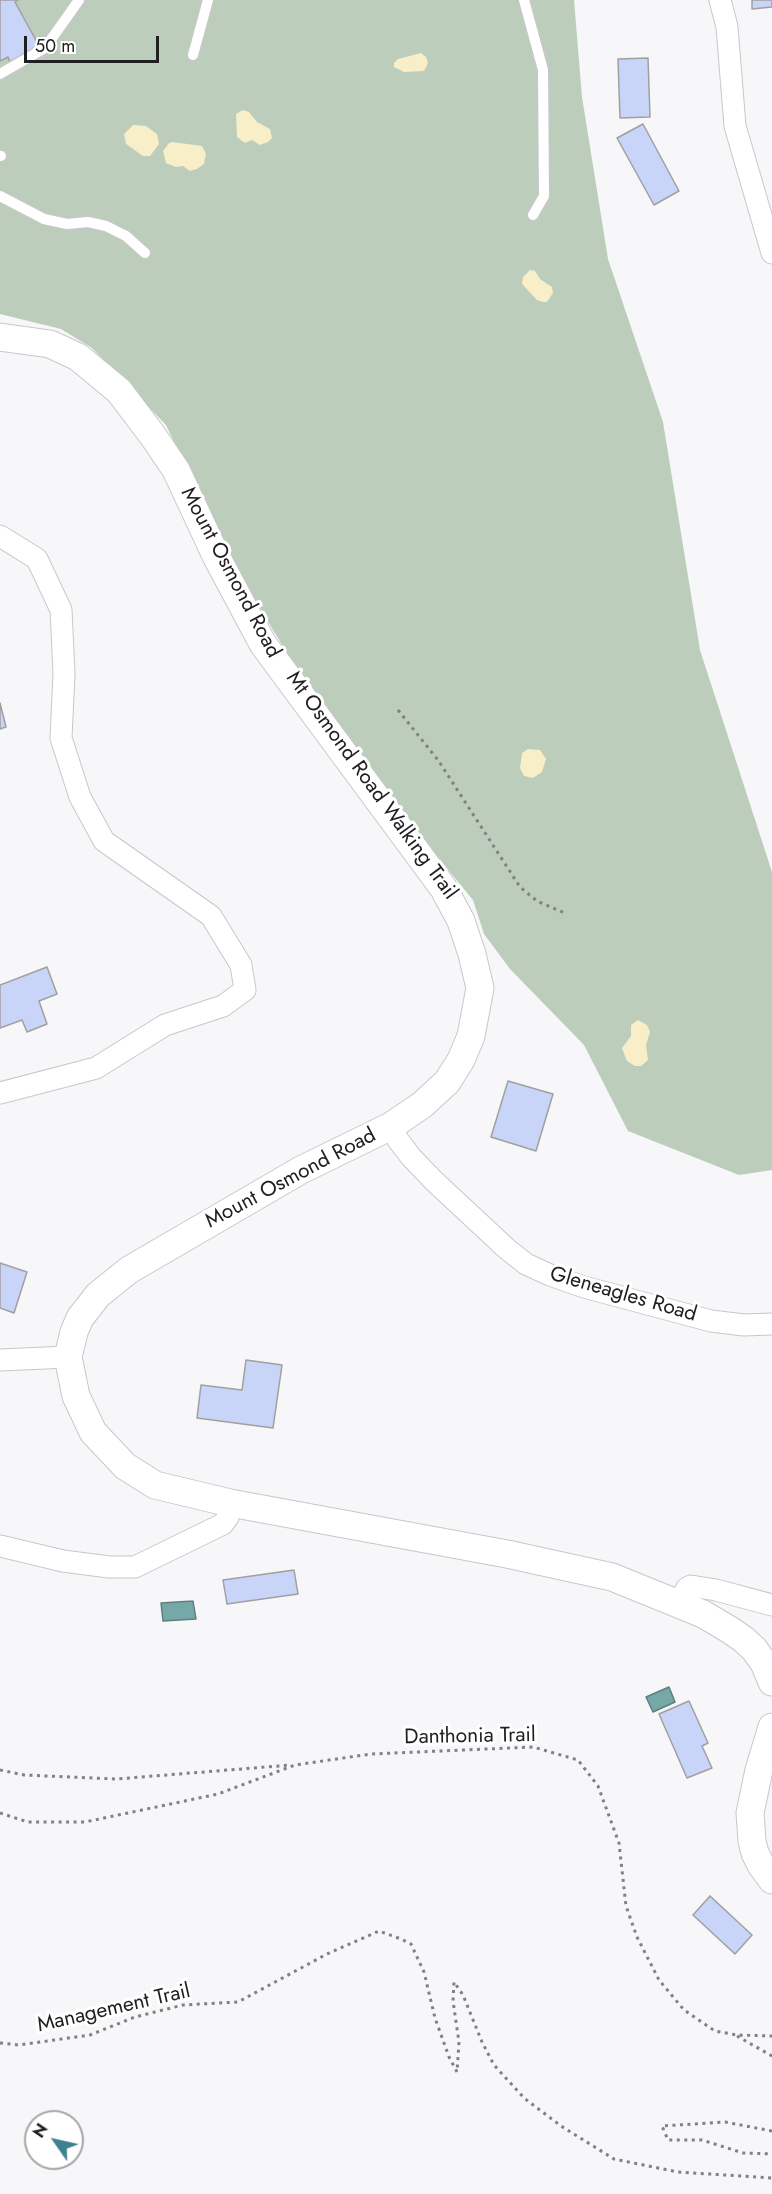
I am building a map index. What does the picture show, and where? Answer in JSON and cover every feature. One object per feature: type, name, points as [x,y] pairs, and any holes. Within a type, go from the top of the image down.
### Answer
[{"type":"street","points":[[720,0],[727,27],[735,126],[772,253]]},
{"type":"street","name":"Mount Osmond Road","points":[[0,338],[50,344],[78,357],[119,391],[153,436],[176,470],[217,558],[263,644],[444,889],[461,921],[480,988],[471,1036],[461,1060],[447,1082],[422,1105],[391,1126],[301,1170],[129,1270],[111,1283],[87,1308],[74,1332],[68,1357],[76,1396],[93,1432],[125,1466],[154,1485],[230,1503],[507,1554],[612,1577],[703,1614],[743,1639],[764,1663],[772,1682]]},
{"type":"street","points":[[0,536],[37,559],[61,610],[64,674],[61,738],[80,797],[89,814],[104,841],[211,916],[241,965],[245,990],[224,1006],[165,1025],[96,1068],[0,1093]]},
{"type":"street","name":"Gleneagles Road","points":[[391,1126],[411,1157],[434,1181],[526,1264],[584,1287],[690,1316],[744,1325],[772,1324]]},
{"type":"street","points":[[0,1360],[68,1357]]},
{"type":"street","points":[[0,1546],[63,1561],[109,1567],[135,1567],[223,1524],[228,1517],[230,1503]]},
{"type":"street","points":[[678,1604],[687,1588],[691,1587],[716,1590],[772,1605]]},
{"type":"street","points":[[772,1727],[759,1770],[750,1813],[755,1853],[772,1880]]},
{"type":"lane","points":[[0,74],[45,48],[79,0]]},
{"type":"lane","points":[[192,55],[208,0]]},
{"type":"lane","points":[[524,0],[543,70],[544,196],[533,215]]},
{"type":"lane","points":[[0,196],[44,219],[67,224],[88,222],[106,226],[126,236],[145,253]]},
{"type":"path","points":[[398,710],[438,760],[520,887],[537,901],[567,914]]},
{"type":"path","name":"Danthonia Trail","points":[[0,1813],[28,1822],[85,1822],[218,1794],[295,1765],[371,1754],[533,1747],[578,1760],[598,1786],[619,1843],[626,1906],[637,1937],[659,1980],[684,2010],[715,2031],[737,2036],[772,2036]]},
{"type":"path","points":[[0,1770],[24,1775],[116,1779],[295,1765]]},
{"type":"path","name":"Management Trail","points":[[0,2043],[19,2045],[90,2035],[135,2017],[183,2006],[238,2002],[327,1954],[379,1931],[411,1944],[424,1972],[448,2057],[457,2072],[459,2042],[453,2001],[454,1982],[463,1995],[494,2065],[524,2098],[570,2132],[614,2159],[678,2172],[772,2178]]},
{"type":"path","points":[[737,2036],[772,2056]]},
{"type":"path","points":[[772,2131],[725,2122],[662,2126],[668,2140],[702,2140],[743,2153],[772,2154]]},
{"type":"green space","points":[[0,0],[574,0],[582,97],[608,259],[663,422],[700,650],[772,872],[772,1170],[739,1175],[628,1131],[584,1045],[510,969],[484,934],[473,900],[315,700],[227,553],[166,425],[92,348],[61,329],[0,314]]},
{"type":"sand","points":[[421,53],[426,57],[428,63],[424,71],[404,72],[394,67],[398,59]]},
{"type":"sand","points":[[243,110],[249,112],[257,122],[270,129],[272,138],[268,142],[260,145],[252,140],[245,143],[237,137],[236,114]]},
{"type":"sand","points":[[133,125],[146,126],[157,134],[159,144],[150,156],[143,156],[126,144],[124,134]]},
{"type":"sand","points":[[172,142],[202,146],[206,154],[204,164],[190,171],[183,166],[176,167],[166,163],[163,151]]},
{"type":"sand","points":[[530,270],[535,271],[540,279],[552,287],[553,293],[547,302],[537,300],[522,284],[523,277]]},
{"type":"sand","points":[[528,749],[540,750],[546,759],[542,772],[533,778],[524,776],[520,768],[522,753]]},
{"type":"sand","points":[[638,1020],[647,1025],[650,1032],[646,1045],[648,1060],[641,1066],[635,1066],[627,1061],[622,1048],[631,1036],[631,1025]]},
{"type":"water","points":[[193,1601],[196,1619],[163,1621],[161,1603]]},
{"type":"water","points":[[669,1687],[675,1702],[653,1712],[646,1697]]},
{"type":"building","points":[[0,0],[18,0],[15,2],[39,46],[10,62],[8,57],[0,61]]},
{"type":"building","points":[[752,0],[772,0],[772,7],[752,9]]},
{"type":"building","points":[[648,58],[650,117],[620,118],[618,59]]},
{"type":"building","points":[[643,124],[679,191],[654,205],[617,138]]},
{"type":"building","points":[[0,703],[6,727],[0,729]]},
{"type":"building","points":[[47,967],[57,994],[39,1001],[47,1024],[27,1032],[22,1020],[0,1028],[0,985]]},
{"type":"building","points":[[508,1081],[553,1094],[536,1151],[491,1137]]},
{"type":"building","points":[[0,1263],[27,1272],[14,1313],[0,1308]]},
{"type":"building","points":[[246,1360],[282,1365],[273,1428],[197,1418],[201,1385],[242,1390]]},
{"type":"building","points":[[294,1570],[298,1594],[227,1604],[223,1580]]},
{"type":"building","points":[[689,1701],[708,1743],[702,1746],[712,1768],[687,1778],[659,1714]]},
{"type":"building","points":[[710,1896],[752,1935],[735,1954],[693,1915]]}]
